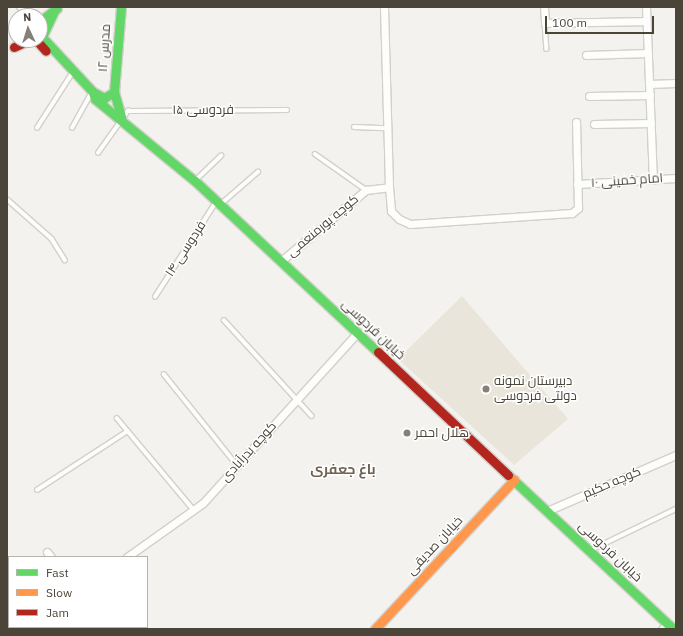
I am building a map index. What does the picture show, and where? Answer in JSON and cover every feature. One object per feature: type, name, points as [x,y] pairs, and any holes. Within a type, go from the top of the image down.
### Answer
[{"type":"street","name":"مدرس ۱۲","points":[[114,92],[121,7]]},
{"type":"street","points":[[384,7],[388,187],[391,211],[410,224],[572,213],[578,208],[576,122]]},
{"type":"street","points":[[544,7],[545,23],[646,21]]},
{"type":"street","points":[[646,7],[653,180]]},
{"type":"street","points":[[55,55],[42,37],[56,9]]},
{"type":"street","points":[[46,48],[55,55]]},
{"type":"street","points":[[586,55],[648,53]]},
{"type":"street","name":"خیابان فردوسی","points":[[55,55],[93,92],[112,116],[121,117],[195,181],[590,551],[667,627]]},
{"type":"street","points":[[649,84],[676,83]]},
{"type":"street","points":[[93,92],[104,98],[114,92],[121,117]]},
{"type":"street","points":[[589,96],[650,95]]},
{"type":"street","points":[[594,124],[651,123]]},
{"type":"street","name":"امام خمینی ۱۰","points":[[577,184],[676,178]]},
{"type":"street","name":"کوچه پورمنعمی","points":[[281,261],[366,190],[388,187]]},
{"type":"street","name":"کوچه بدرآبادی","points":[[128,556],[194,510],[357,333]]},
{"type":"street","name":"کوچه حکیم","points":[[547,511],[676,455]]},
{"type":"street","name":"خیابان صدیقی","points":[[375,629],[514,480]]},
{"type":"lane","points":[[545,23],[547,49]]},
{"type":"lane","points":[[37,128],[73,72]]},
{"type":"lane","points":[[72,128],[93,92]]},
{"type":"lane","name":"فردوسی ۱۵","points":[[121,117],[128,111],[286,110]]},
{"type":"lane","points":[[98,153],[121,117]]},
{"type":"lane","points":[[354,126],[386,128]]},
{"type":"lane","points":[[315,154],[366,190]]},
{"type":"lane","points":[[195,181],[221,156]]},
{"type":"lane","name":"فردوسی ۱۴","points":[[155,297],[218,203],[258,172]]},
{"type":"lane","points":[[7,199],[52,239],[64,260]]},
{"type":"lane","points":[[224,320],[312,416]]},
{"type":"lane","points":[[164,374],[237,465]]},
{"type":"lane","points":[[117,418],[194,510]]},
{"type":"lane","points":[[37,490],[128,431]]},
{"type":"lane","points":[[590,551],[676,509]]},
{"type":"shaded area","name":"دبیرستان نمونه دولتی فردوسی","points":[[462,296],[568,419],[514,465],[398,359]]},
{"type":"traffic: fast","points":[[121,7],[114,92],[121,117]]},
{"type":"traffic: fast","points":[[48,15],[57,8]]},
{"type":"traffic: fast","points":[[54,11],[42,37],[93,92],[95,99],[195,181],[378,352]]},
{"type":"traffic: fast","points":[[93,92],[104,98],[114,92]]},
{"type":"traffic: fast","points":[[508,475],[673,629]]},
{"type":"traffic: slow","points":[[375,629],[514,480]]},
{"type":"traffic: jam","points":[[43,48],[46,51]]},
{"type":"traffic: jam","points":[[378,352],[508,475]]},
{"type":"place","name":"دبیرستان نمونه دولتی فردوسی","points":[[486,389]]},
{"type":"place","name":"هلال احمر","points":[[407,433]]},
{"type":"district","name":"باغ جعفری","points":[[343,469]]}]
